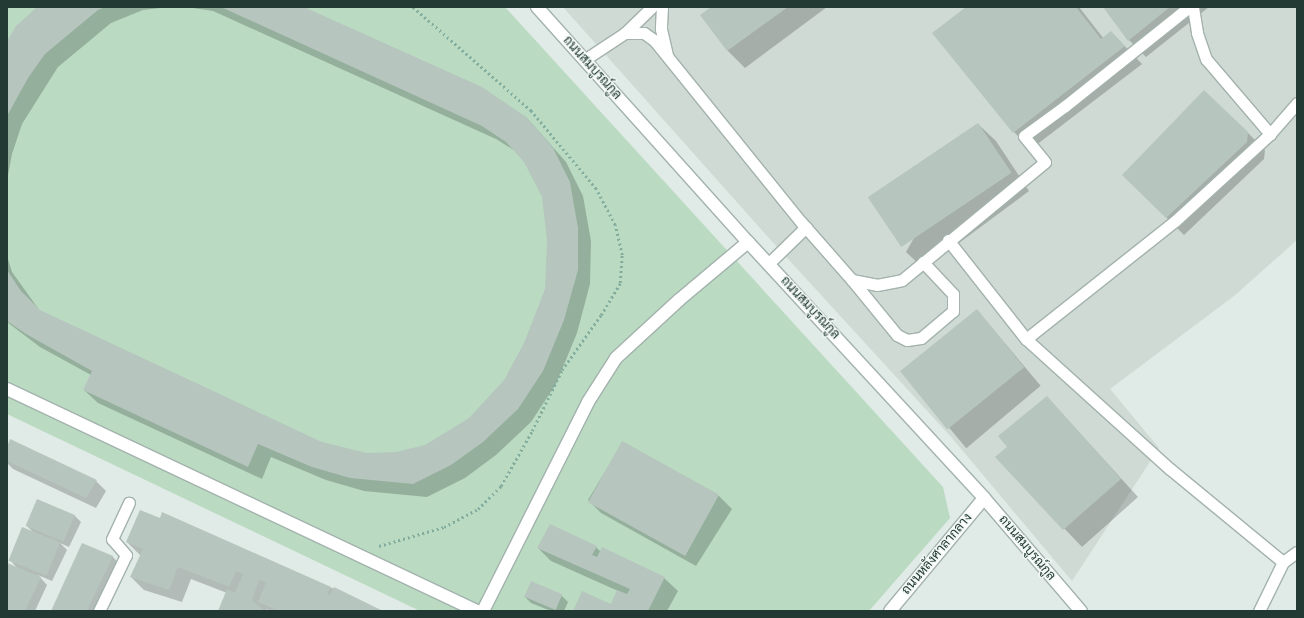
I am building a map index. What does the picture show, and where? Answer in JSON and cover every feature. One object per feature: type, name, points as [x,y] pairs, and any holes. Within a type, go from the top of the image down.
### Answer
[{"type":"street","name":"ถนนสมบูรณ์กูล","points":[[537,7],[768,264],[984,498],[1080,611]]},
{"type":"street","points":[[483,611],[588,402],[616,358],[678,300],[748,242]]},
{"type":"street","points":[[7,389],[478,611]]},
{"type":"street","name":"ถนนหลังศาลากลาง","points":[[890,611],[984,498]]},
{"type":"lane","points":[[584,60],[625,33],[652,7]]},
{"type":"lane","points":[[662,7],[662,29],[668,57]]},
{"type":"lane","points":[[852,280],[877,285],[902,280],[948,240],[1045,162],[1024,136],[1065,106],[1189,7]]},
{"type":"lane","points":[[1193,7],[1197,33],[1206,59],[1270,134]]},
{"type":"lane","points":[[625,33],[644,33],[654,40],[897,336],[907,340],[922,338],[953,311],[953,294],[924,262]]},
{"type":"lane","points":[[1026,339],[1175,221],[1270,134],[1297,103]]},
{"type":"lane","points":[[768,264],[806,227]]},
{"type":"lane","points":[[948,240],[1026,339],[1170,469],[1283,562]]},
{"type":"lane","points":[[99,611],[126,555],[112,539],[129,503]]},
{"type":"lane","points":[[1259,611],[1283,562],[1297,552]]},
{"type":"path","points":[[355,553],[444,527],[478,509],[501,486],[532,431],[562,370],[601,315],[620,283],[622,255],[615,225],[596,189],[531,111],[412,7]]},
{"type":"shaded area","points":[[563,7],[1297,7],[1297,240],[1234,296],[1110,389],[1159,448],[1072,581],[952,438],[768,237]]},
{"type":"green space","points":[[7,7],[505,7],[943,487],[950,518],[869,611],[420,611],[7,414]]},
{"type":"building","points":[[37,7],[105,7],[98,10],[45,54],[28,78],[7,116],[7,41],[16,26]]},
{"type":"building","points":[[221,7],[304,7],[482,87],[526,117],[553,148],[570,182],[578,228],[578,270],[564,320],[543,371],[518,409],[483,442],[451,465],[413,484],[350,478],[312,467],[258,444],[248,467],[83,390],[92,371],[26,334],[7,321],[7,270],[21,291],[40,310],[322,442],[367,453],[396,452],[425,445],[469,418],[504,380],[524,343],[545,289],[547,241],[542,197],[524,162],[506,142],[482,126]]},
{"type":"building","points":[[711,7],[788,7],[727,51],[700,15]]},
{"type":"building","points":[[966,7],[1076,7],[1101,39],[1111,31],[1125,46],[1013,133],[932,33]]},
{"type":"building","points":[[1103,7],[1170,7],[1128,41]]},
{"type":"building","points":[[1204,90],[1248,132],[1247,142],[1166,218],[1122,175]]},
{"type":"building","points":[[978,123],[1012,173],[901,247],[868,197]]},
{"type":"building","points":[[977,309],[1024,367],[947,430],[900,371]]},
{"type":"building","points":[[1047,396],[1121,479],[1063,530],[995,457],[1007,447],[998,436]]},
{"type":"building","points":[[10,439],[97,480],[86,498],[7,461],[7,447]]},
{"type":"building","points":[[622,441],[719,495],[685,556],[588,502]]},
{"type":"building","points":[[37,499],[75,515],[63,542],[26,526]]},
{"type":"building","points":[[140,510],[160,518],[162,512],[331,587],[327,594],[330,595],[334,587],[383,611],[279,611],[258,602],[266,582],[259,580],[252,600],[264,611],[218,611],[227,589],[235,593],[243,574],[236,571],[229,587],[178,567],[169,590],[130,577],[143,549],[126,542]]},
{"type":"building","points":[[550,524],[597,546],[592,555],[597,557],[602,547],[665,577],[648,611],[573,611],[582,591],[611,604],[617,590],[627,594],[630,589],[537,548]]},
{"type":"building","points":[[22,527],[60,542],[47,576],[9,560]]},
{"type":"building","points":[[82,543],[113,556],[87,611],[51,611]]},
{"type":"building","points":[[7,563],[41,577],[25,611],[7,611]]},
{"type":"building","points":[[531,581],[562,594],[556,610],[524,597]]}]
